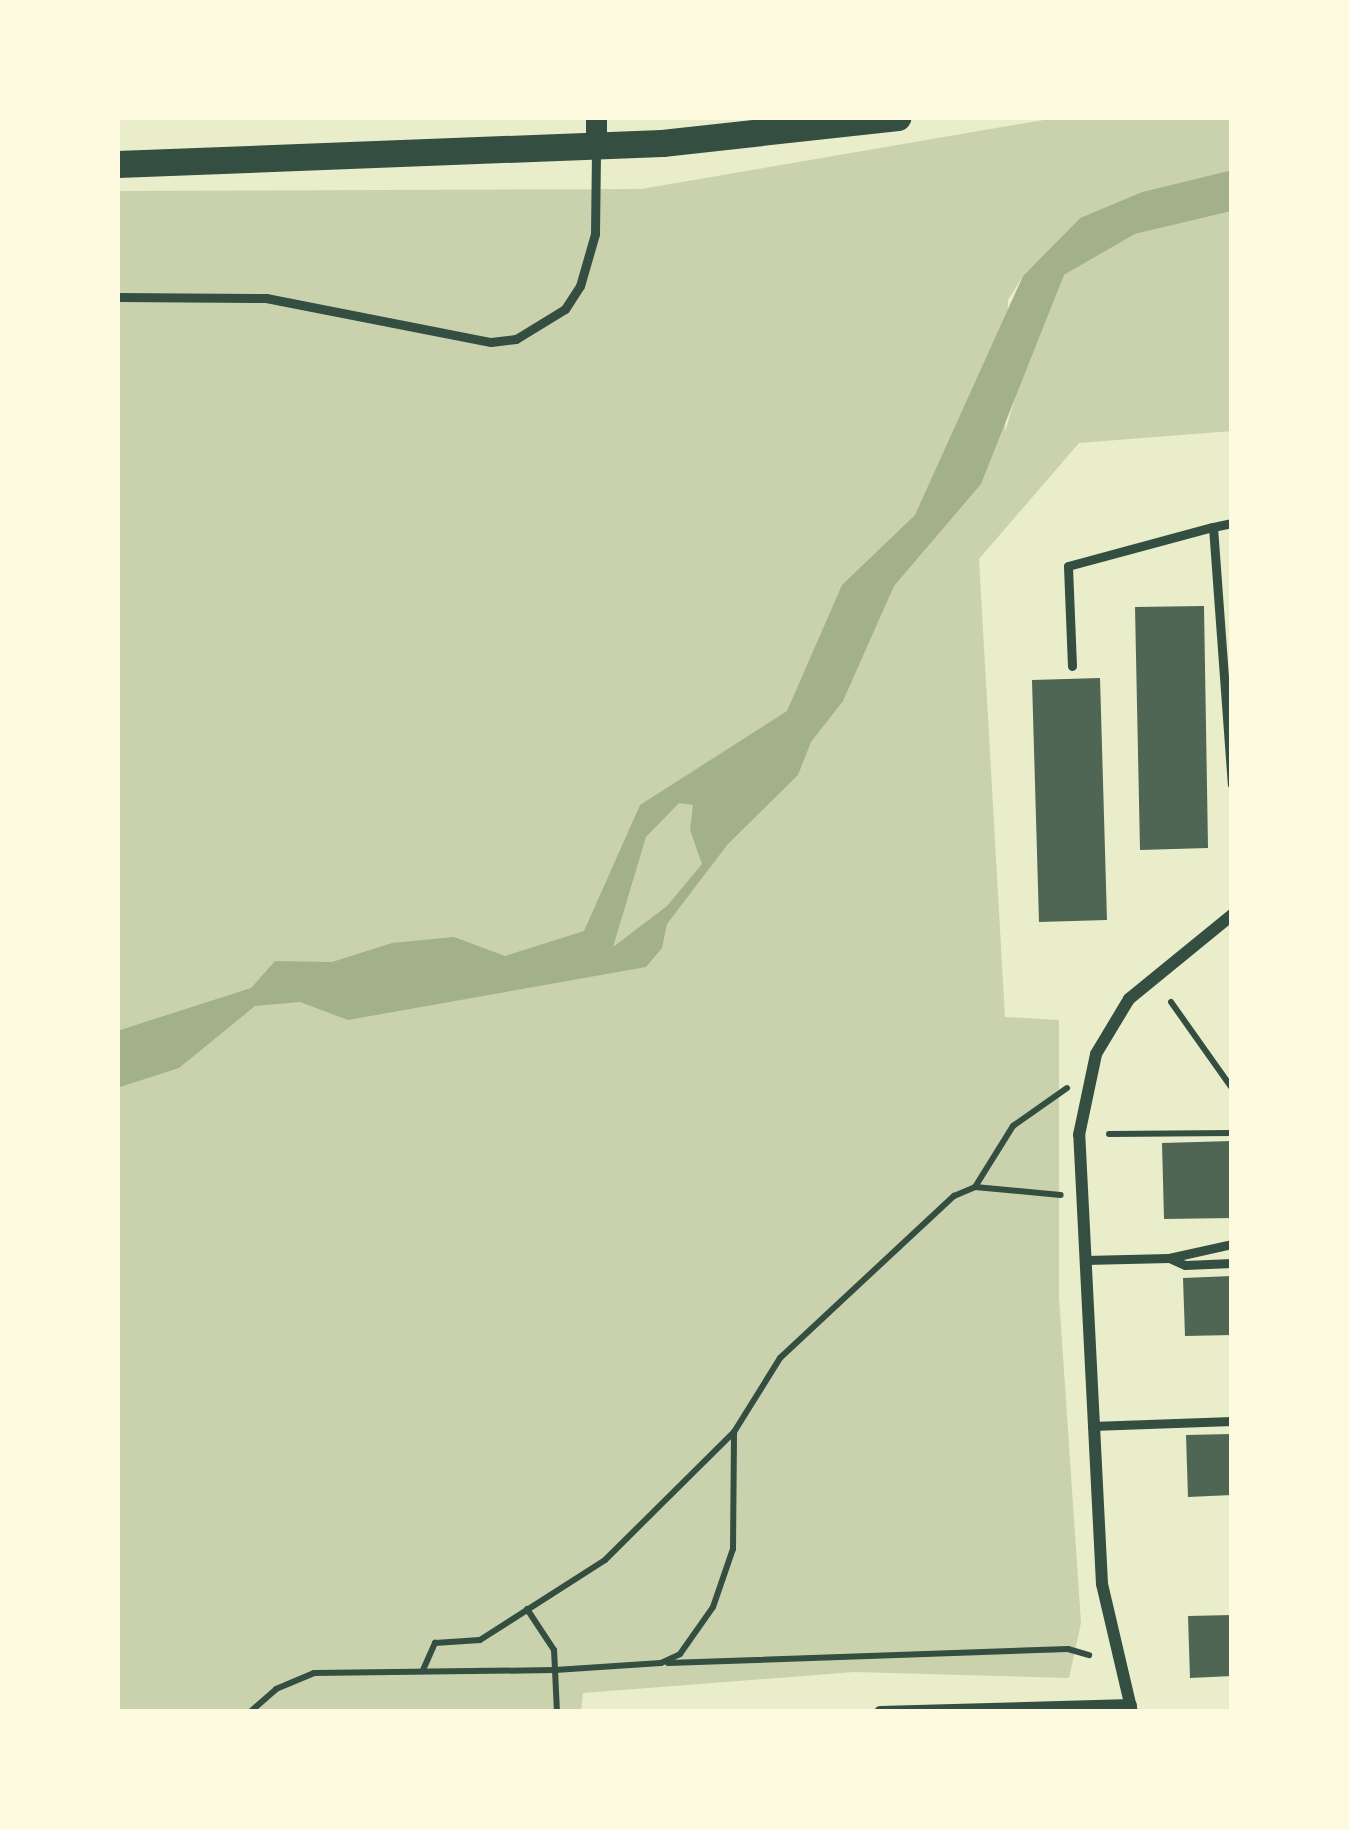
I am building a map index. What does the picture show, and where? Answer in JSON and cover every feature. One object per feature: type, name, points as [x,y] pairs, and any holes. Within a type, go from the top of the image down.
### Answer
[{"type":"main road","points":[[117,164],[596,131],[898,117]]},
{"type":"street","points":[[880,1712],[1132,1708],[1102,1584],[1081,1260],[1079,1135],[1096,1054],[1141,987],[1232,915]]},
{"type":"lane","points":[[117,297],[266,298],[491,342],[516,338],[565,309],[580,286],[595,234],[596,131]]},
{"type":"lane","points":[[1072,666],[1069,566],[1232,523]]},
{"type":"lane","points":[[1213,527],[1232,784]]},
{"type":"lane","points":[[1081,1260],[1168,1258],[1232,1244]]},
{"type":"lane","points":[[1168,1258],[1185,1265],[1232,1263]]},
{"type":"lane","points":[[1092,1426],[1232,1421]]},
{"type":"path","points":[[1171,1002],[1232,1088]]},
{"type":"path","points":[[423,1670],[435,1643],[480,1640],[605,1560],[734,1432],[780,1358],[942,1206],[975,1187],[1013,1126],[1067,1088]]},
{"type":"path","points":[[1109,1135],[1232,1133]]},
{"type":"path","points":[[975,1187],[1061,1195]]},
{"type":"path","points":[[662,1664],[687,1645],[725,1578],[735,1534],[734,1432]]},
{"type":"path","points":[[527,1609],[554,1650],[557,1712]]},
{"type":"path","points":[[250,1712],[276,1689],[314,1673],[555,1670],[1068,1649],[1089,1655]]},
{"type":"shaded area","points":[[1061,117],[1232,117],[1232,170],[1142,192],[1080,218],[1023,276],[1008,300],[1005,432],[1031,343],[1064,275],[1135,234],[1232,211],[1232,431],[1079,443],[979,559],[1005,1017],[1059,1020],[1059,1297],[1081,1623],[1069,1678],[854,1672],[583,1693],[581,1712],[117,1712],[117,191],[641,189]]},
{"type":"shaded area","points":[[1232,170],[1232,211],[1135,234],[1064,275],[981,484],[894,586],[843,701],[811,742],[798,775],[728,844],[667,924],[662,948],[646,967],[348,1020],[300,1002],[255,1006],[179,1068],[117,1088],[117,1031],[251,988],[275,961],[332,962],[392,943],[454,937],[505,956],[584,931],[640,805],[787,711],[842,585],[915,515],[1023,276],[1080,218],[1142,192]],"holes":[[[679,803],[693,805],[690,830],[702,864],[667,906],[613,947],[646,837]]]},
{"type":"building","points":[[1204,606],[1208,848],[1140,850],[1135,607]]},
{"type":"building","points":[[1100,678],[1107,920],[1039,922],[1032,680]]},
{"type":"building","points":[[1232,1141],[1232,1218],[1164,1219],[1162,1143]]},
{"type":"building","points":[[1232,1276],[1232,1335],[1185,1336],[1183,1278]]},
{"type":"building","points":[[1232,1434],[1232,1495],[1188,1497],[1186,1435]]},
{"type":"building","points":[[1232,1615],[1232,1676],[1190,1678],[1188,1616]]}]
